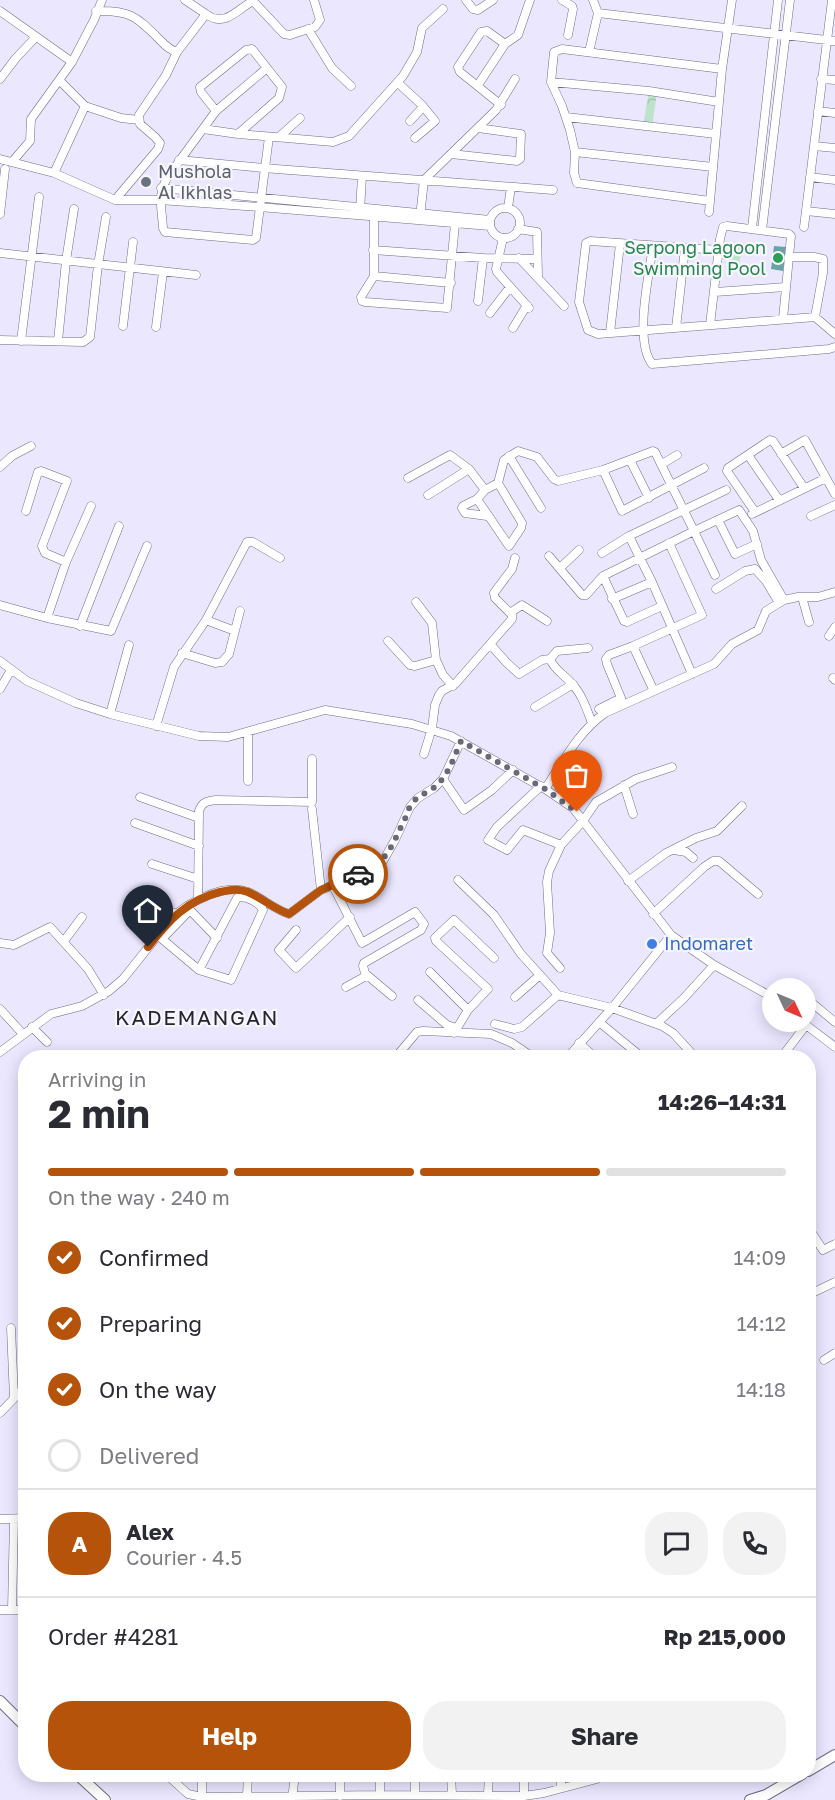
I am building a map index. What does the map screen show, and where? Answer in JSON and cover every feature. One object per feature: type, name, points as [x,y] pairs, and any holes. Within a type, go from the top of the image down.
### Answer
[{"type":"main road","points":[[0,1701],[18,1720]]},
{"type":"main road","points":[[0,1711],[15,1718]]},
{"type":"main road","points":[[816,1766],[835,1755]]},
{"type":"main road","points":[[86,1782],[105,1800]]},
{"type":"main road","points":[[750,1800],[767,1798],[790,1782]]},
{"type":"street","points":[[12,162],[30,141],[32,119],[72,62],[102,0]]},
{"type":"street","points":[[185,0],[214,20],[223,20],[252,1],[284,34],[290,35],[315,27],[320,20],[314,0]]},
{"type":"street","points":[[466,0],[473,9],[478,10],[493,0]]},
{"type":"street","points":[[478,85],[505,44],[518,35],[530,0]]},
{"type":"street","points":[[562,0],[573,9],[568,34]]},
{"type":"street","points":[[589,52],[598,12],[592,0]]},
{"type":"street","points":[[709,213],[722,69],[732,0]]},
{"type":"street","points":[[752,228],[778,0]]},
{"type":"street","points":[[762,230],[790,0]]},
{"type":"street","points":[[804,227],[821,79],[831,40],[832,0]]},
{"type":"street","points":[[203,129],[333,142],[349,136],[398,83],[417,52],[422,28],[443,9]]},
{"type":"street","points":[[96,11],[129,14],[144,24],[169,48],[177,52]]},
{"type":"street","points":[[598,12],[831,40]]},
{"type":"street","points":[[1,14],[72,62]]},
{"type":"street","points":[[115,200],[159,146],[158,140],[140,124],[142,111],[166,75],[177,52],[206,14]]},
{"type":"street","points":[[308,29],[332,68],[351,86]]},
{"type":"street","points":[[501,105],[458,69],[481,32],[487,31],[505,44]]},
{"type":"street","points":[[0,79],[36,37]]},
{"type":"street","points":[[216,111],[201,92],[200,87],[248,48],[282,87],[279,98],[238,134]]},
{"type":"street","points":[[710,201],[577,183],[574,173],[575,152],[566,117],[551,82],[555,50],[562,49],[722,69]]},
{"type":"street","points":[[267,68],[216,111],[161,188],[159,200],[163,228],[167,233],[253,240],[258,234],[263,168],[269,136]]},
{"type":"street","points":[[821,79],[835,81]]},
{"type":"street","points":[[420,217],[424,180],[501,105],[515,80]]},
{"type":"street","points":[[60,81],[85,106],[121,118],[139,120]]},
{"type":"street","points":[[551,82],[649,91],[719,102]]},
{"type":"street","points":[[398,83],[435,121],[415,138]]},
{"type":"street","points":[[54,172],[85,106]]},
{"type":"street","points":[[410,121],[423,107]]},
{"type":"street","points":[[818,111],[835,113]]},
{"type":"street","points":[[279,137],[300,117]]},
{"type":"street","points":[[566,117],[716,134]]},
{"type":"street","points":[[451,154],[520,159],[521,134],[478,128]]},
{"type":"street","points":[[814,146],[835,148]]},
{"type":"street","points":[[575,152],[713,167]]},
{"type":"street","points":[[0,159],[54,172],[115,200],[260,203],[490,223]]},
{"type":"street","points":[[179,160],[553,190]]},
{"type":"street","points":[[0,214],[5,169]]},
{"type":"street","points":[[360,212],[362,176]]},
{"type":"street","points":[[810,177],[835,180]]},
{"type":"street","points":[[508,208],[511,187]]},
{"type":"street","points":[[161,188],[260,203]]},
{"type":"street","points":[[21,341],[39,197]]},
{"type":"street","points":[[508,208],[517,213],[520,220],[518,229],[511,237],[503,238],[492,233],[490,223],[493,213],[498,209],[508,208]]},
{"type":"street","points":[[58,341],[74,210]]},
{"type":"street","points":[[806,211],[835,214]]},
{"type":"street","points":[[360,212],[375,217],[420,217],[455,224],[490,223]]},
{"type":"street","points":[[0,340],[83,342],[90,337],[106,217]]},
{"type":"street","points":[[375,217],[374,276],[361,297],[363,302],[445,309],[449,304],[455,224]]},
{"type":"street","points":[[710,325],[723,227],[729,226],[789,234],[783,319]]},
{"type":"street","points":[[518,229],[537,231],[538,277]]},
{"type":"street","points":[[503,238],[497,272],[528,307],[513,328]]},
{"type":"street","points":[[719,250],[590,241],[586,243],[579,302],[588,330],[598,334],[814,317],[835,334]]},
{"type":"street","points":[[123,326],[133,242]]},
{"type":"street","points":[[610,333],[620,244]]},
{"type":"street","points":[[653,246],[642,331],[652,364],[835,347]]},
{"type":"street","points":[[676,328],[685,248]]},
{"type":"street","points":[[373,250],[483,258],[537,259]]},
{"type":"street","points":[[0,253],[196,275]]},
{"type":"street","points":[[789,257],[822,259],[823,273],[814,317]]},
{"type":"street","points":[[478,301],[483,258]]},
{"type":"street","points":[[519,258],[564,306]]},
{"type":"street","points":[[156,327],[163,272]]},
{"type":"street","points":[[374,276],[451,283]]},
{"type":"street","points":[[490,314],[510,287]]},
{"type":"street","points":[[715,292],[785,287]]},
{"type":"street","points":[[755,512],[727,471],[729,466],[770,440],[773,441],[804,488]]},
{"type":"street","points":[[781,454],[805,440],[835,494]]},
{"type":"street","points":[[0,467],[12,456],[31,446]]},
{"type":"street","points":[[477,499],[509,546],[522,523],[498,483],[504,460],[509,456],[518,451],[534,455],[558,481],[603,470],[653,451],[657,454],[715,575]]},
{"type":"street","points":[[408,478],[450,455],[469,469],[485,490]]},
{"type":"street","points":[[662,464],[676,455]]},
{"type":"street","points":[[748,455],[779,500]]},
{"type":"street","points":[[509,456],[541,508]]},
{"type":"street","points":[[630,460],[649,498]]},
{"type":"street","points":[[603,470],[622,511],[704,468]]},
{"type":"street","points":[[428,495],[469,469]]},
{"type":"street","points":[[26,511],[38,472],[41,471],[67,481],[42,546],[45,553],[66,562]]},
{"type":"street","points":[[745,517],[826,478]]},
{"type":"street","points":[[487,516],[463,512],[463,506],[477,499],[485,490],[498,483]]},
{"type":"street","points":[[602,553],[629,536],[726,490]]},
{"type":"street","points":[[811,516],[835,505]]},
{"type":"street","points":[[46,618],[66,562],[91,506]]},
{"type":"street","points":[[549,556],[582,595],[585,595],[603,576],[739,510],[753,531],[761,560],[781,602]]},
{"type":"street","points":[[718,520],[735,554],[757,544]]},
{"type":"street","points":[[80,626],[119,526]]},
{"type":"street","points":[[629,536],[652,582],[692,674]]},
{"type":"street","points":[[156,726],[174,667],[206,620],[247,542],[253,542],[280,558]]},
{"type":"street","points":[[599,709],[621,698],[607,664],[607,656],[699,617],[702,613],[669,543]]},
{"type":"street","points":[[0,605],[80,626],[111,631],[147,546]]},
{"type":"street","points":[[560,568],[579,550]]},
{"type":"street","points":[[424,754],[432,729],[436,700],[442,691],[453,686],[510,623],[512,616],[495,598],[494,593],[512,569],[515,558]]},
{"type":"street","points":[[716,589],[745,571],[754,569],[781,602]]},
{"type":"street","points":[[603,576],[622,619],[627,622],[662,606]]},
{"type":"street","points":[[612,599],[652,582]]},
{"type":"street","points":[[561,845],[523,830],[507,850],[488,840],[497,828],[543,788],[580,736],[604,713],[714,664],[732,644],[758,630],[766,611],[781,602],[802,597],[818,597],[835,592]]},
{"type":"street","points":[[802,597],[809,622]]},
{"type":"street","points":[[416,602],[432,623],[436,660],[443,675],[453,686]]},
{"type":"street","points":[[510,613],[522,605],[547,621]]},
{"type":"street","points":[[182,654],[214,663],[222,662],[229,654],[240,611]]},
{"type":"street","points":[[206,620],[236,631]]},
{"type":"street","points":[[829,636],[835,627]]},
{"type":"street","points":[[388,641],[410,665],[415,666],[436,660]]},
{"type":"street","points":[[110,714],[129,645]]},
{"type":"street","points":[[491,645],[519,674],[542,660],[550,659],[557,651],[588,648]]},
{"type":"street","points":[[633,646],[652,687]]},
{"type":"street","points":[[550,659],[552,664],[573,684],[592,723]]},
{"type":"street","points":[[0,661],[27,681],[56,695],[110,714],[199,736],[215,738],[248,732],[325,710],[432,729],[461,741],[513,770],[573,808],[653,914],[671,934],[714,965],[762,991]]},
{"type":"street","points":[[0,689],[11,670]]},
{"type":"street","points":[[535,707],[573,684]]},
{"type":"street","points":[[248,732],[248,781]]},
{"type":"street","points":[[199,970],[238,897],[244,897],[262,906],[262,915],[231,980],[199,970],[161,939],[188,908],[198,900],[213,894],[238,890],[249,892],[289,914],[321,890],[373,868],[383,861],[414,801],[443,779],[461,741]]},
{"type":"street","points":[[198,900],[201,807],[209,801],[312,801],[312,759]]},
{"type":"street","points":[[560,968],[547,953],[549,933],[547,893],[549,871],[561,845],[597,802],[636,779],[672,767]]},
{"type":"street","points":[[443,779],[464,810],[492,790],[513,770]]},
{"type":"street","points":[[624,785],[633,814]]},
{"type":"street","points":[[140,797],[199,818]]},
{"type":"street","points":[[628,881],[674,850],[696,838],[717,831],[742,806]]},
{"type":"street","points":[[312,809],[321,890]]},
{"type":"street","points":[[135,823],[199,846]]},
{"type":"street","points":[[674,850],[686,852],[693,858]]},
{"type":"street","points":[[653,914],[713,861],[719,861],[758,894]]},
{"type":"street","points":[[152,864],[198,879]]},
{"type":"street","points":[[458,880],[494,915],[517,949],[558,995],[612,1008],[656,1024],[673,1033],[689,1050]]},
{"type":"street","points":[[332,884],[363,943],[415,912],[424,924],[421,930],[364,963],[367,975],[392,996]]},
{"type":"street","points":[[134,897],[176,914]]},
{"type":"street","points":[[0,1052],[22,1033],[54,1012],[82,1006],[104,995],[123,979],[176,914],[188,908]]},
{"type":"street","points":[[188,908],[217,938]]},
{"type":"street","points":[[64,941],[82,917]]},
{"type":"street","points":[[296,930],[279,951],[296,968],[350,917]]},
{"type":"street","points":[[455,1030],[468,1010],[488,989],[435,938],[454,920],[494,958]]},
{"type":"street","points":[[0,943],[14,945],[49,927],[88,969],[104,995]]},
{"type":"street","points":[[573,1050],[612,1008],[671,934]]},
{"type":"street","points":[[656,1024],[714,965]]},
{"type":"street","points":[[429,972],[468,1010]]},
{"type":"street","points":[[346,987],[367,975]]},
{"type":"street","points":[[515,997],[540,975]]},
{"type":"street","points":[[495,1024],[514,1029],[522,1027],[558,995]]},
{"type":"street","points":[[418,1000],[455,1030]]},
{"type":"street","points":[[816,1006],[835,1022]]},
{"type":"street","points":[[0,1009],[22,1033]]},
{"type":"street","points":[[599,1022],[631,1050]]},
{"type":"street","points":[[32,1027],[47,1042]]},
{"type":"street","points":[[402,1050],[419,1031],[455,1030],[497,1036],[521,1050]]},
{"type":"street","points":[[786,1050],[798,1032]]},
{"type":"street","points":[[816,1032],[835,1047]]},
{"type":"street","points":[[579,1043],[587,1050]]},
{"type":"street","points":[[816,1239],[823,1250],[835,1244]]},
{"type":"street","points":[[816,1291],[835,1282]]},
{"type":"street","points":[[11,1328],[14,1398]]},
{"type":"street","points":[[824,1360],[835,1353]]},
{"type":"street","points":[[0,1413],[18,1394]]},
{"type":"street","points":[[0,1519],[18,1519]]},
{"type":"street","points":[[12,1610],[14,1519]]},
{"type":"street","points":[[0,1610],[18,1610]]},
{"type":"street","points":[[175,1782],[188,1794],[202,1797],[295,1798],[380,1795],[544,1797],[561,1788],[585,1782]]},
{"type":"street","points":[[202,1782],[202,1797]]},
{"type":"street","points":[[247,1797],[248,1782]]},
{"type":"street","points":[[295,1782],[295,1798]]},
{"type":"street","points":[[339,1796],[340,1782]]},
{"type":"street","points":[[380,1782],[380,1795]]},
{"type":"street","points":[[415,1782],[415,1795]]},
{"type":"street","points":[[451,1782],[452,1795]]},
{"type":"street","points":[[488,1795],[489,1782]]},
{"type":"street","points":[[524,1782],[524,1796]]},
{"type":"street","points":[[561,1782],[561,1788]]},
{"type":"green space","points":[[649,91],[657,92],[652,127],[643,126]]},
{"type":"green space","points":[[730,242],[742,243],[739,267],[727,266]]},
{"type":"shaded area","name":"Serpong Lagoon Swimming Pool","points":[[774,246],[786,247],[783,271],[771,269]]},
{"type":"way so far","points":[[358,874],[376,866],[387,856],[410,807],[414,801],[443,779],[461,741],[545,789],[577,812]]},
{"type":"place","name":"Mushola Al Ikhlas","points":[[146,182]]},
{"type":"place","name":"Serpong Lagoon Swimming Pool","points":[[778,258]]},
{"type":"place","name":"Indomaret","points":[[652,944]]},
{"type":"district","name":"KADEMANGAN","points":[[197,1018]]},
{"type":"route","points":[[148,947],[180,910],[213,894],[233,889],[249,892],[289,914],[321,890],[358,874]]}]
